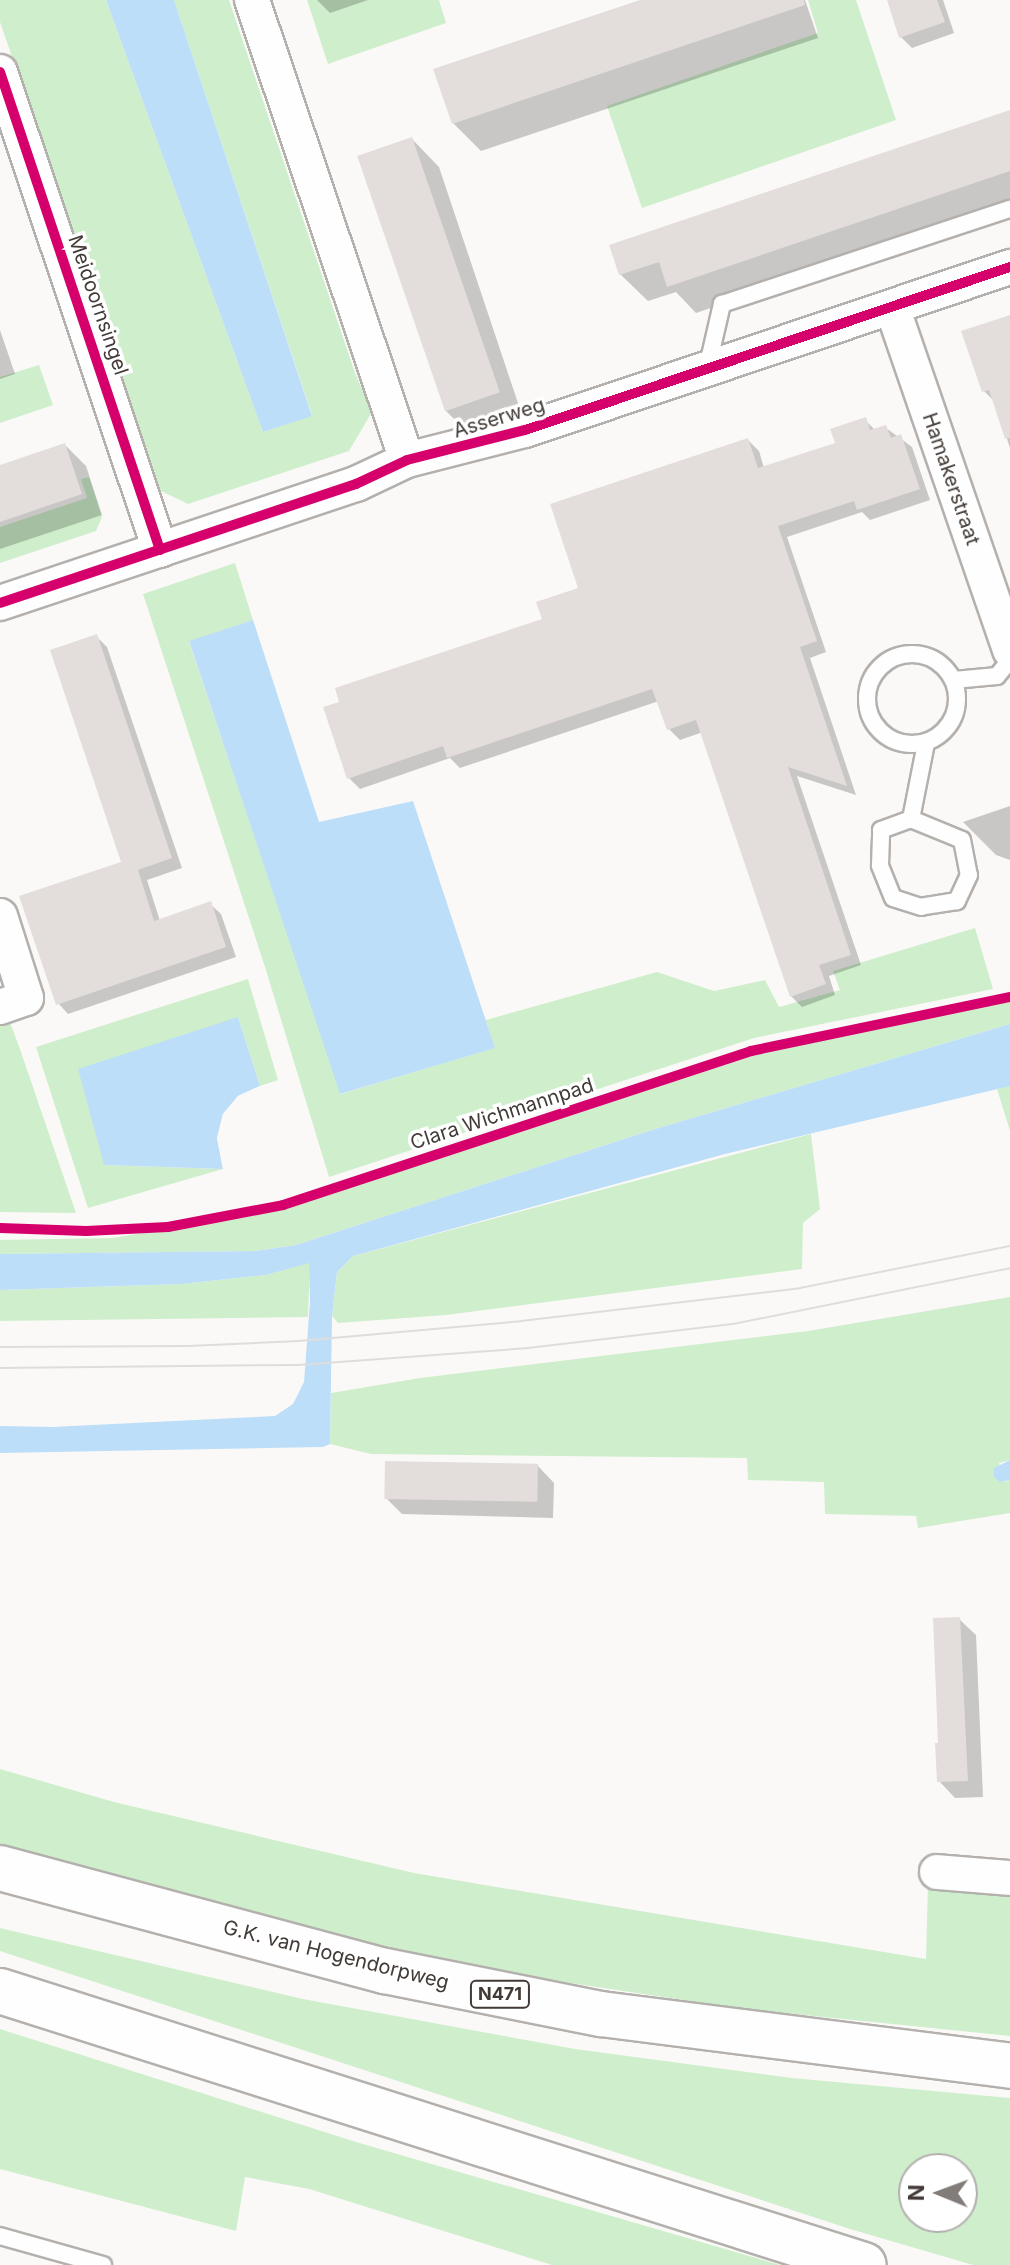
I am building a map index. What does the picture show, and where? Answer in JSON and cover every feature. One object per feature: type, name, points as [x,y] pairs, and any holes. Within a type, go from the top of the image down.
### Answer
[{"type":"main road","name":"G.K. van Hogendorpweg","points":[[0,1868],[385,1971],[601,2014],[1010,2066]]},
{"type":"main road","points":[[0,1991],[864,2265]]},
{"type":"street","points":[[252,0],[407,460]]},
{"type":"street","name":"Meidoornsingel","points":[[0,72],[160,550]]},
{"type":"street","name":"Asserweg","points":[[0,603],[356,484],[407,460],[470,447],[1010,267]]},
{"type":"street","name":"Hamakerstraat","points":[[892,307],[1010,650]]},
{"type":"street","points":[[0,916],[26,998],[0,1007]]},
{"type":"street","points":[[937,1872],[1010,1878]]},
{"type":"lane","points":[[707,369],[722,304],[1010,209]]},
{"type":"lane","points":[[901,654],[922,654],[941,664],[954,680],[958,699],[954,718],[943,733],[926,743],[906,745],[886,737],[871,722],[866,701],[870,681],[882,664],[901,654]]},
{"type":"lane","points":[[954,680],[997,676],[1010,660]]},
{"type":"lane","points":[[911,819],[926,743]]},
{"type":"lane","points":[[911,819],[962,840],[969,875],[957,901],[921,907],[893,898],[880,865],[881,830],[911,819]]},
{"type":"lane","points":[[0,2236],[103,2265]]},
{"type":"green space","points":[[0,0],[106,0],[263,432],[312,415],[174,0],[229,0],[355,373],[372,412],[349,451],[188,504],[161,491],[0,22]]},
{"type":"green space","points":[[307,0],[439,0],[446,23],[328,64]]},
{"type":"green space","points":[[808,0],[856,0],[896,120],[642,208],[607,106],[818,33]]},
{"type":"green space","points":[[39,365],[53,405],[0,423],[0,377]]},
{"type":"green space","points":[[89,477],[102,517],[96,531],[0,563],[0,527],[87,498],[81,479]]},
{"type":"green space","points":[[235,563],[253,620],[189,642],[341,1094],[494,1048],[486,1020],[657,972],[714,991],[765,980],[779,1007],[840,990],[833,971],[975,928],[993,989],[754,1038],[329,1177],[265,967],[143,594]]},
{"type":"green space","points":[[248,979],[278,1080],[260,1086],[238,1017],[104,1165],[223,1169],[88,1208],[36,1047]]},
{"type":"green space","points":[[1010,993],[1010,1024],[652,1130],[296,1245],[256,1251],[0,1254],[0,1240],[113,1238],[291,1207],[765,1052],[835,1032]]},
{"type":"green space","points":[[10,1022],[76,1213],[0,1212],[0,1026]]},
{"type":"green space","points":[[1010,1085],[1010,1131],[997,1089]]},
{"type":"green space","points":[[811,1134],[820,1209],[803,1223],[802,1269],[446,1315],[338,1323],[332,1316],[337,1272],[353,1256]]},
{"type":"green space","points":[[310,1262],[308,1317],[0,1321],[0,1290],[181,1284],[266,1275]]},
{"type":"green space","points":[[1010,1297],[1010,1460],[999,1463],[1005,1482],[1010,1480],[1010,1513],[918,1528],[916,1516],[825,1514],[824,1482],[748,1480],[747,1458],[371,1454],[330,1444],[331,1393],[420,1378],[808,1331]]},
{"type":"green space","points":[[0,1769],[114,1802],[414,1873],[926,1959],[928,1883],[1010,1893],[1010,2036],[736,2008],[544,1979],[197,1909],[0,1860]]},
{"type":"green space","points":[[0,1928],[303,1999],[575,2049],[792,2078],[1010,2098],[1010,2265],[973,2265],[850,2229],[0,1951]]},
{"type":"green space","points":[[0,2029],[356,2142],[780,2265],[552,2265],[309,2189],[245,2177],[236,2231],[0,2169]]},
{"type":"water","points":[[106,0],[174,0],[312,416],[263,432]]},
{"type":"water","points":[[253,620],[319,822],[413,801],[495,1048],[340,1094],[189,641]]},
{"type":"water","points":[[238,1017],[260,1086],[238,1096],[223,1114],[217,1138],[223,1169],[104,1165],[78,1069]]},
{"type":"water","points":[[1010,1024],[1010,1086],[725,1154],[353,1256],[337,1272],[332,1316],[330,1444],[323,1447],[0,1453],[0,1426],[52,1427],[275,1416],[293,1404],[304,1382],[310,1302],[309,1263],[266,1275],[181,1284],[0,1290],[0,1254],[256,1251],[296,1245],[652,1130]]},
{"type":"water","points":[[1010,1460],[1010,1480],[1000,1482],[994,1477],[994,1468]]},
{"type":"pier","points":[[260,1086],[262,1089],[241,1099],[227,1116],[221,1138],[226,1167],[223,1169],[217,1138],[223,1114],[238,1096]]},
{"type":"building","points":[[640,0],[804,0],[805,5],[452,124],[433,69]]},
{"type":"building","points":[[887,0],[937,0],[945,22],[899,38]]},
{"type":"building","points":[[1010,110],[1010,171],[667,287],[659,262],[619,275],[609,245]]},
{"type":"building","points":[[412,137],[500,392],[445,411],[357,156]]},
{"type":"building","points":[[1010,315],[1010,438],[1005,439],[989,390],[982,392],[961,331]]},
{"type":"building","points":[[866,417],[870,430],[886,425],[891,438],[901,434],[920,489],[857,510],[854,501],[778,526],[817,641],[800,647],[847,786],[788,767],[851,955],[819,965],[826,984],[790,997],[696,720],[667,730],[652,689],[447,758],[443,746],[347,779],[323,707],[339,702],[335,688],[542,619],[536,602],[578,588],[550,504],[748,438],[758,468],[835,443],[830,429]]},
{"type":"building","points":[[65,443],[82,494],[0,522],[0,465]]},
{"type":"building","points":[[97,634],[172,858],[138,870],[154,921],[211,901],[226,947],[56,1005],[19,896],[121,862],[50,650]]},
{"type":"building","points":[[385,1461],[538,1464],[537,1502],[384,1499]]},
{"type":"building","points":[[960,1617],[968,1781],[937,1782],[933,1618]]},
{"type":"tram line","points":[[0,1347],[188,1346],[299,1341],[521,1321],[800,1288],[1010,1246]]},
{"type":"tram line","points":[[0,1368],[298,1365],[528,1348],[733,1324],[1010,1268]]},
{"type":"cycle path","points":[[0,72],[160,550]]},
{"type":"cycle path","points":[[0,603],[356,484],[407,460],[525,430],[1010,267]]},
{"type":"cycle path","name":"Clara Wichmannpad","points":[[0,1228],[86,1231],[168,1227],[283,1205],[751,1051],[1010,997]]}]
